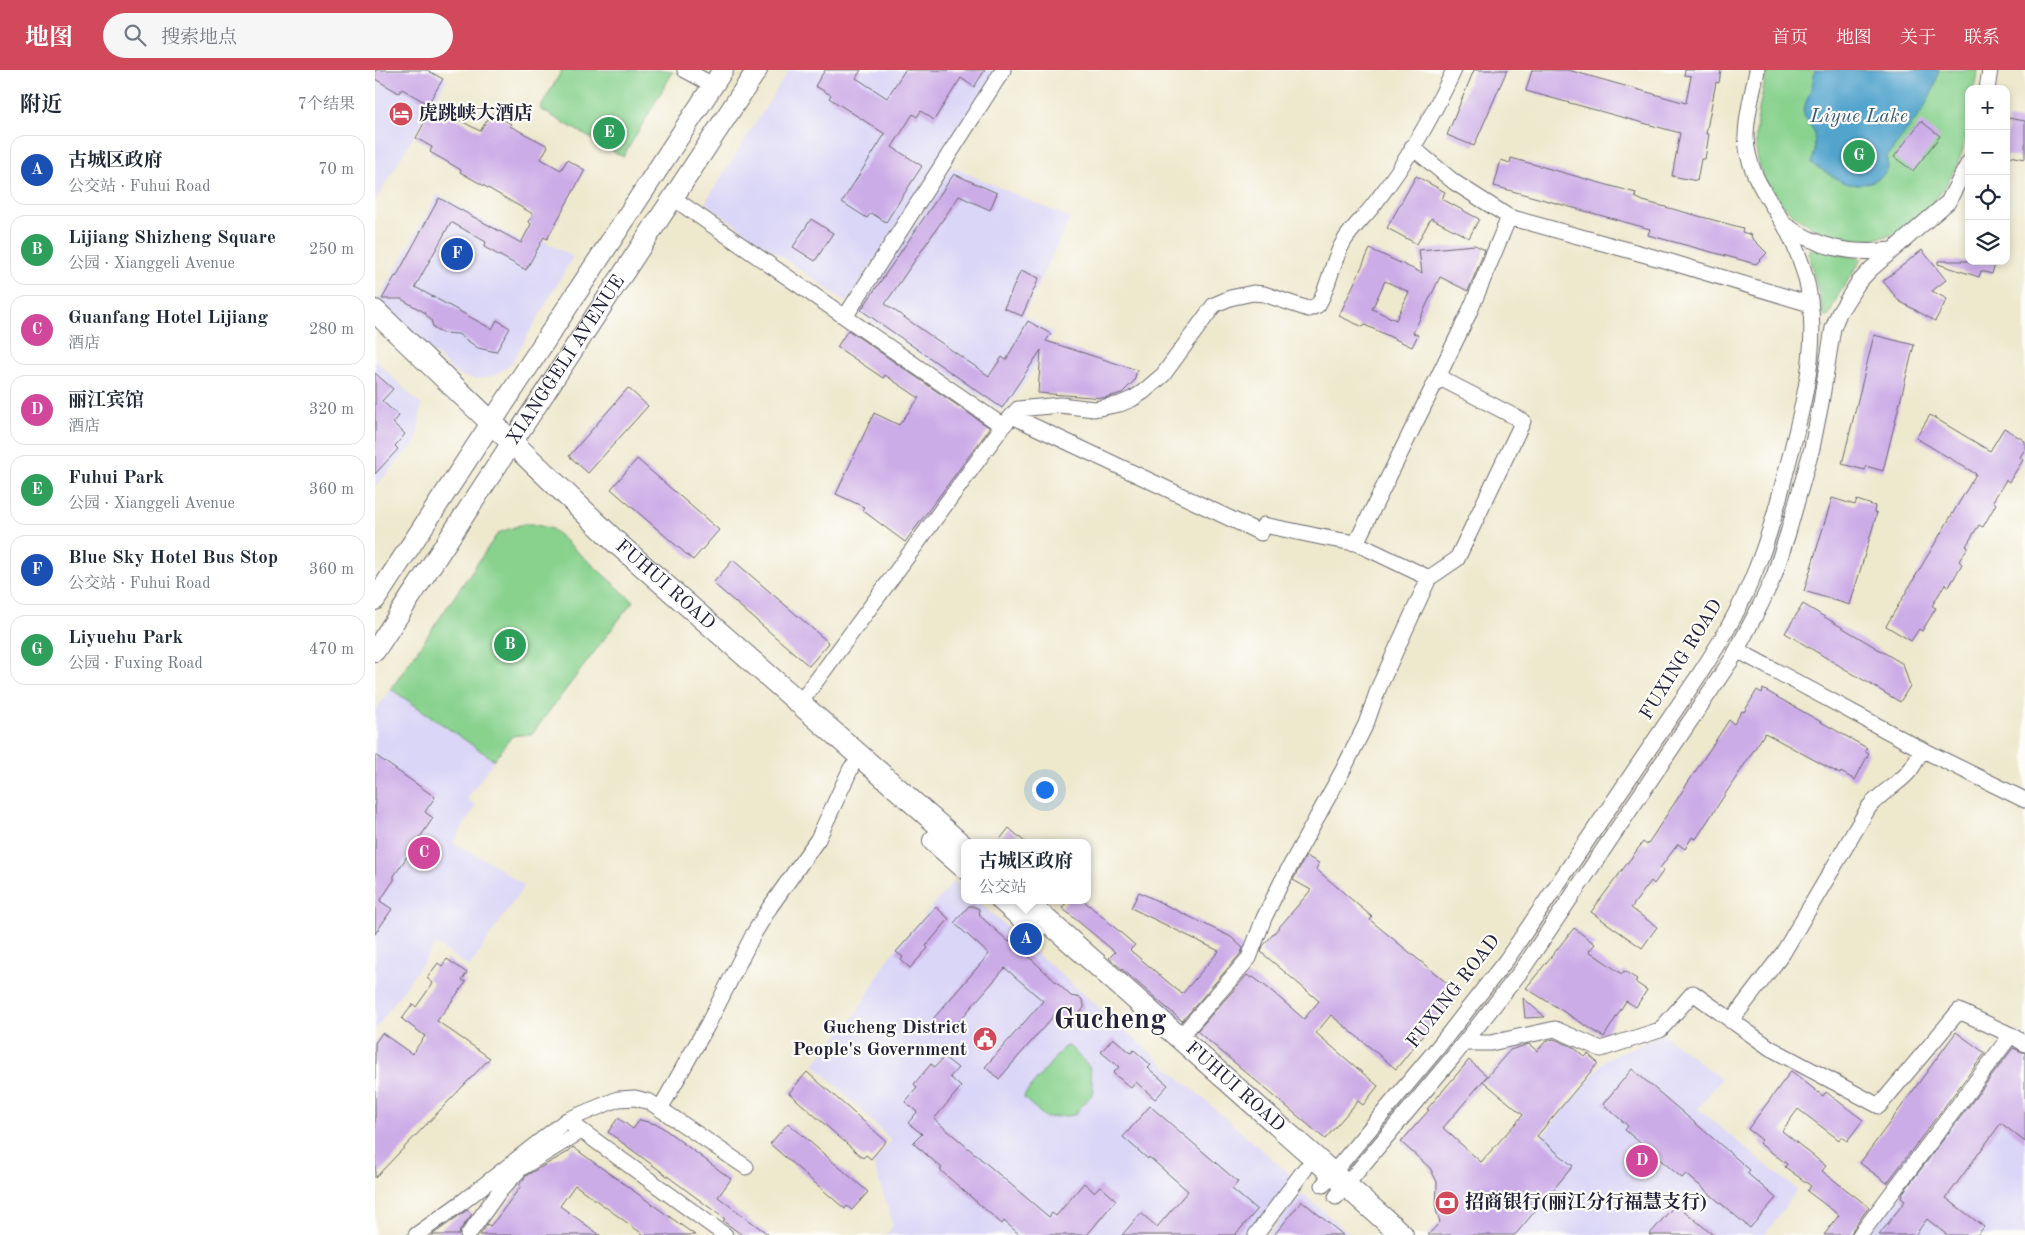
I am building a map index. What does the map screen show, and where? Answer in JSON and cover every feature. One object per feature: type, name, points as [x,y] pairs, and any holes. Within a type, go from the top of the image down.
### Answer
[{"type":"main road","name":"XIANGGELI AVENUE","points":[[375,652],[757,70]]},
{"type":"main road","name":"XIANGGELI AVENUE","points":[[375,600],[718,78]]},
{"type":"main road","name":"FUHUI ROAD","points":[[375,311],[487,429]]},
{"type":"main road","name":"FUHUI ROAD","points":[[375,332],[961,844]]},
{"type":"main road","name":"FUHUI ROAD","points":[[508,449],[607,555],[961,864]]},
{"type":"main road","name":"FUHUI ROAD","points":[[1006,904],[1305,1169],[1334,1185],[1402,1235]]},
{"type":"main road","name":"FUHUI ROAD","points":[[1029,904],[1180,1038],[1334,1185],[1379,1235]]},
{"type":"street","points":[[685,70],[718,78]]},
{"type":"street","points":[[845,317],[1003,70]]},
{"type":"street","points":[[800,703],[1007,421],[1018,409],[1060,405],[1094,410],[1132,399],[1163,375],[1214,305],[1230,298],[1253,293],[1264,294],[1308,309],[1318,305],[1343,242],[1378,200],[1412,147],[1454,70]]},
{"type":"street","name":"FUXING ROAD","points":[[1334,1185],[1507,959],[1701,672],[1729,626],[1757,569],[1785,477],[1803,399],[1810,354],[1810,304],[1799,257],[1784,225],[1755,177],[1748,153],[1747,123],[1757,70]]},
{"type":"street","points":[[1988,85],[1990,70]]},
{"type":"street","points":[[1412,147],[1453,182],[1509,217],[1664,260],[1810,304]]},
{"type":"street","name":"FUXING ROAD","points":[[1334,1185],[1465,1043],[1522,970],[1737,650],[1774,576],[1796,508],[1821,403],[1833,328],[1847,299],[1858,283],[1892,250],[1912,235],[1948,202],[1965,170]]},
{"type":"street","points":[[673,198],[845,317],[1007,421],[1261,533],[1264,525],[1307,533],[1327,539],[1356,543],[1429,578]]},
{"type":"street","points":[[1356,543],[1469,313],[1509,217]]},
{"type":"street","points":[[1784,225],[1810,240],[1840,250],[1866,252],[1892,250]]},
{"type":"street","points":[[1180,1038],[1249,958],[1264,918],[1282,881],[1366,724],[1379,687],[1429,578],[1457,559],[1523,421],[1438,378]]},
{"type":"street","points":[[1737,650],[1921,749],[2025,800]]},
{"type":"street","points":[[1731,1021],[1783,954],[1869,807],[1881,794],[1907,776],[1913,768],[1921,749]]},
{"type":"street","points":[[660,1108],[707,1024],[753,935],[818,838],[851,768]]},
{"type":"street","points":[[1465,1043],[1491,1043],[1555,1029],[1601,1050],[1660,1030],[1693,993],[1770,1048],[1879,1106],[1959,1011],[2011,1034],[2025,1044]]},
{"type":"street","points":[[1860,1235],[2011,1034]]},
{"type":"street","points":[[416,1235],[461,1203],[567,1120],[618,1099],[643,1099],[650,1102],[746,1168]]},
{"type":"street","points":[[567,1120],[725,1235]]},
{"type":"street","points":[[467,1235],[497,1193],[521,1168],[581,1131]]},
{"type":"street","points":[[1256,1235],[1305,1169]]},
{"type":"shaded area","name":"虎跳峡大酒店","points":[[375,70],[431,70],[447,79],[375,202]]},
{"type":"shaded area","points":[[789,70],[996,70],[847,302],[705,203]]},
{"type":"shaded area","points":[[952,167],[1070,218],[1024,315],[1053,333],[1028,378],[1003,412],[858,312]]},
{"type":"shaded area","points":[[438,194],[534,249],[540,239],[573,257],[511,364],[494,376],[476,379],[458,375],[377,302]]},
{"type":"shaded area","points":[[375,360],[421,405],[417,441],[375,487]]},
{"type":"shaded area","points":[[391,689],[494,760],[467,799],[476,806],[453,843],[492,863],[524,886],[469,967],[436,944],[375,1030],[375,711]]},
{"type":"shaded area","name":"Gucheng District People's Government","points":[[954,881],[961,887],[961,904],[981,904],[1293,1177],[1248,1235],[886,1235],[893,1225],[873,1162],[891,1140],[814,1064],[856,1014],[890,956]]},
{"type":"shaded area","points":[[2018,1032],[2025,1037],[2025,1235],[1868,1235]]},
{"type":"shaded area","points":[[1663,1034],[1721,1079],[1698,1109],[1797,1190],[1765,1235],[1490,1235],[1473,1220],[1605,1060]]},
{"type":"shaded area","points":[[1302,1193],[1351,1235],[1268,1235]]},
{"type":"green space","points":[[562,70],[668,70],[673,72],[623,157],[540,109]]},
{"type":"green space","points":[[1767,70],[1978,70],[1975,85],[1965,85],[1965,142],[1960,159],[1949,180],[1934,202],[1909,226],[1881,238],[1851,239],[1835,236],[1807,224],[1782,204],[1771,191],[1763,177],[1758,160],[1756,126]]},
{"type":"green space","points":[[1812,248],[1862,259],[1837,297],[1829,316],[1825,317],[1822,314],[1820,297],[1808,253]]},
{"type":"green space","points":[[523,524],[533,524],[552,529],[633,601],[532,734],[512,736],[494,760],[391,689],[498,533]]},
{"type":"green space","points":[[1069,1046],[1089,1066],[1094,1092],[1074,1115],[1046,1118],[1024,1098],[1025,1094],[1064,1047]]},
{"type":"water","name":"Liyue Lake","points":[[1815,70],[1939,70],[1934,88],[1923,110],[1887,157],[1888,169],[1880,178],[1867,183],[1847,184],[1811,164],[1815,151],[1814,131],[1805,118],[1803,110],[1812,87]]},
{"type":"building","points":[[375,70],[427,70],[443,79],[428,104],[402,89],[399,93],[375,79]]},
{"type":"building","points":[[825,70],[861,70],[856,78],[887,98],[905,70],[985,70],[974,87],[961,78],[934,120],[921,111],[917,117],[913,114],[892,147],[922,166],[886,222],[871,213],[867,218],[842,202],[885,134],[829,98],[831,95],[815,86]]},
{"type":"building","points":[[1474,70],[1507,70],[1474,146],[1447,135]]},
{"type":"building","points":[[1532,70],[1568,70],[1686,103],[1691,76],[1684,75],[1685,70],[1721,70],[1719,83],[1716,82],[1706,134],[1709,134],[1705,159],[1701,159],[1697,181],[1672,176],[1680,133],[1526,91]]},
{"type":"building","points":[[430,112],[446,121],[450,115],[480,131],[492,113],[511,124],[510,126],[548,146],[541,159],[561,170],[567,160],[585,170],[547,239],[544,237],[526,270],[484,247],[486,242],[451,222],[415,287],[492,329],[497,320],[510,328],[496,352],[478,348],[458,334],[442,333],[434,329],[431,320],[424,312],[401,299],[382,299],[439,198],[521,243],[531,224],[529,222],[533,214],[460,172],[461,170],[430,152],[432,147],[416,138]]},
{"type":"building","points":[[2010,118],[2025,121],[2025,159],[2010,156]]},
{"type":"building","points":[[1921,121],[1940,136],[1913,171],[1894,157]]},
{"type":"building","points":[[1511,158],[1636,193],[1635,197],[1643,201],[1743,228],[1742,232],[1752,235],[1751,237],[1767,253],[1756,264],[1648,235],[1650,229],[1494,186],[1501,160],[1510,163]]},
{"type":"building","points":[[954,174],[997,193],[990,210],[959,196],[885,304],[989,376],[1002,357],[1006,360],[1028,321],[1051,334],[1046,341],[1137,370],[1134,381],[1122,393],[1104,398],[1038,393],[1041,350],[1002,408],[861,310]]},
{"type":"building","points":[[1416,176],[1445,192],[1442,199],[1479,219],[1469,238],[1431,218],[1417,244],[1387,228]]},
{"type":"building","points":[[811,219],[833,233],[815,261],[793,247]]},
{"type":"building","points":[[1475,245],[1485,250],[1468,291],[1440,277],[1413,333],[1418,335],[1412,347],[1365,325],[1363,327],[1339,316],[1370,249],[1422,273],[1419,250]],"holes":[[[1385,281],[1409,292],[1396,320],[1372,309]]]},
{"type":"building","points":[[1922,250],[1946,280],[1932,291],[1947,299],[1935,321],[1899,301],[1883,281]]},
{"type":"building","points":[[1938,261],[1965,261],[1965,265],[1995,265],[1992,274],[1981,271],[1979,277],[1938,264]]},
{"type":"building","points":[[1021,270],[1039,278],[1022,316],[1004,308]]},
{"type":"building","points":[[848,330],[990,428],[905,542],[862,510],[864,507],[836,494],[874,413],[899,425],[919,398],[885,375],[883,378],[837,347]]},
{"type":"building","points":[[1874,335],[1914,345],[1883,471],[1866,466],[1865,470],[1842,464]]},
{"type":"building","points":[[375,373],[393,389],[382,401],[399,416],[393,423],[405,434],[395,446],[398,449],[375,474]]},
{"type":"building","points":[[628,388],[648,406],[588,473],[569,456]]},
{"type":"building","points":[[1930,415],[1990,451],[2004,428],[2025,441],[2025,449],[2020,457],[2023,460],[2009,482],[2006,480],[1993,501],[1996,504],[1983,527],[1979,525],[1966,546],[1968,547],[1959,561],[1962,564],[1949,587],[1945,584],[1932,606],[1936,608],[1922,631],[1919,629],[1911,641],[1886,626],[1976,474],[1916,438]]},
{"type":"building","points":[[637,459],[719,530],[693,560],[611,489]]},
{"type":"building","points":[[1832,498],[1855,505],[1857,500],[1875,506],[1874,512],[1877,513],[1850,605],[1804,591]]},
{"type":"building","points":[[733,560],[829,643],[809,666],[713,583]]},
{"type":"building","points":[[1803,604],[1903,664],[1910,686],[1900,702],[1785,633]]},
{"type":"building","points":[[1763,689],[1867,748],[1865,751],[1869,753],[1855,780],[1841,772],[1840,774],[1765,733],[1696,839],[1692,837],[1685,849],[1678,844],[1660,868],[1664,870],[1654,884],[1651,881],[1631,908],[1657,927],[1642,948],[1591,912],[1643,842],[1647,845],[1729,720],[1734,724],[1742,711],[1744,712],[1757,690],[1762,693]]},
{"type":"building","points":[[375,755],[435,797],[425,812],[433,818],[394,876],[394,880],[380,901],[392,909],[375,934]]},
{"type":"building","points":[[1009,828],[1021,839],[1000,839]]},
{"type":"building","points":[[1306,856],[1319,863],[1316,869],[1372,917],[1370,920],[1458,992],[1396,1069],[1331,1015],[1316,1033],[1378,1086],[1363,1105],[1358,1101],[1325,1139],[1197,1031],[1247,975],[1268,988],[1304,1019],[1319,1001],[1261,952],[1263,946],[1311,890],[1293,880]]},
{"type":"building","points":[[1139,892],[1231,937],[1243,948],[1241,953],[1182,1021],[1109,958],[1115,952],[1062,908],[1065,904],[1088,904],[1135,945],[1130,950],[1182,994],[1219,951],[1131,908]]},
{"type":"building","points":[[969,906],[979,909],[980,916],[1009,942],[1011,940],[1071,996],[1081,998],[1084,1004],[1084,1008],[1069,1025],[1056,1013],[999,1079],[985,1067],[1043,1001],[1005,968],[948,1034],[932,1020],[989,954],[954,923]]},
{"type":"building","points":[[936,907],[949,919],[926,946],[928,948],[910,968],[901,960],[903,957],[896,952]]},
{"type":"building","points":[[1574,928],[1595,944],[1589,951],[1622,974],[1624,971],[1637,979],[1635,982],[1647,990],[1636,1007],[1626,1001],[1604,1037],[1526,988]]},
{"type":"building","points":[[447,959],[467,973],[462,980],[466,982],[437,1021],[490,1058],[375,1178],[375,1043],[382,1033],[412,1054],[425,1036],[402,1019],[413,1004],[416,1007],[433,983],[427,978],[438,963],[442,966]]},
{"type":"building","points":[[1523,998],[1545,1017],[1525,1018]]},
{"type":"building","points":[[1956,1032],[1985,1053],[1887,1183],[1860,1163]]},
{"type":"building","points":[[1113,1038],[1131,1053],[1134,1050],[1151,1065],[1148,1068],[1168,1085],[1155,1099],[1136,1082],[1131,1088],[1113,1073],[1119,1067],[1101,1052]]},
{"type":"building","points":[[1554,1039],[1573,1047],[1585,1057],[1588,1054],[1598,1063],[1537,1136],[1573,1166],[1515,1235],[1428,1235],[1440,1222],[1436,1210],[1437,1182],[1430,1168],[1401,1142],[1469,1060],[1487,1076],[1443,1128],[1481,1162],[1523,1115],[1483,1081],[1510,1050],[1529,1044],[1537,1051],[1546,1041]]},
{"type":"building","points":[[2013,1048],[2025,1053],[2025,1142],[2001,1123],[1946,1198],[1984,1227],[1977,1235],[1947,1235],[1927,1219],[1915,1235],[1879,1235],[1905,1201],[1901,1198],[1902,1194]]},
{"type":"building","points":[[944,1057],[958,1068],[950,1077],[961,1087],[934,1119],[1049,1217],[1052,1213],[1056,1216],[1084,1183],[1094,1192],[1100,1186],[1116,1200],[1087,1235],[1020,1235],[1004,1221],[1002,1224],[940,1170],[942,1168],[913,1143],[922,1134],[908,1123],[917,1112],[905,1102],[917,1088],[914,1084],[931,1064],[935,1067]]},
{"type":"building","points":[[1632,1069],[1750,1170],[1747,1173],[1776,1198],[1750,1228],[1686,1174],[1682,1178],[1625,1130],[1628,1126],[1603,1104]]},
{"type":"building","points":[[1791,1071],[1823,1096],[1826,1092],[1863,1120],[1847,1141],[1841,1137],[1839,1140],[1798,1109],[1782,1131],[1826,1166],[1822,1171],[1869,1207],[1853,1229],[1851,1235],[1824,1235],[1839,1215],[1807,1191],[1811,1186],[1785,1167],[1787,1164],[1759,1143],[1762,1140],[1748,1129]]},
{"type":"building","points":[[807,1072],[886,1141],[871,1159],[866,1155],[863,1158],[789,1093]]},
{"type":"building","points":[[1150,1106],[1238,1182],[1232,1189],[1257,1210],[1235,1235],[1122,1235],[1141,1213],[1157,1227],[1188,1191],[1123,1137]]},
{"type":"building","points":[[618,1118],[633,1129],[640,1120],[659,1125],[731,1179],[718,1197],[769,1235],[742,1235],[723,1221],[725,1219],[608,1132]]},
{"type":"building","points":[[788,1123],[868,1192],[852,1210],[847,1206],[845,1209],[770,1144]]},
{"type":"building","points":[[573,1147],[695,1235],[644,1235],[575,1185],[560,1206],[600,1235],[480,1235],[487,1224],[490,1226],[497,1218],[527,1175],[568,1152]]},
{"type":"building","points":[[1302,1201],[1343,1235],[1274,1235]]},
{"type":"building","points":[[1676,1204],[1713,1235],[1649,1235]]},
{"type":"building","points":[[467,1210],[472,1214],[460,1230],[459,1235],[432,1235]]},
{"type":"place","name":"虎跳峡大酒店","points":[[401,114]]},
{"type":"place","name":"Fuhui Park","points":[[609,133]]},
{"type":"place","name":"Liyuehu Park","points":[[1859,156]]},
{"type":"place","name":"Blue Sky Hotel Bus Stop","points":[[457,254]]},
{"type":"place","name":"Lijiang Shizheng Square","points":[[510,645]]},
{"type":"place","name":"Guanfang Hotel Lijiang","points":[[424,853]]},
{"type":"place","name":"古城区政府","points":[[1026,939]]},
{"type":"place","name":"Gucheng District People's Government","points":[[985,1039]]},
{"type":"place","name":"丽江宾馆","points":[[1642,1161]]},
{"type":"place","name":"招商银行(丽江分行福慧支行)","points":[[1447,1203]]},
{"type":"district","name":"Gucheng","points":[[1110,1020]]}]
